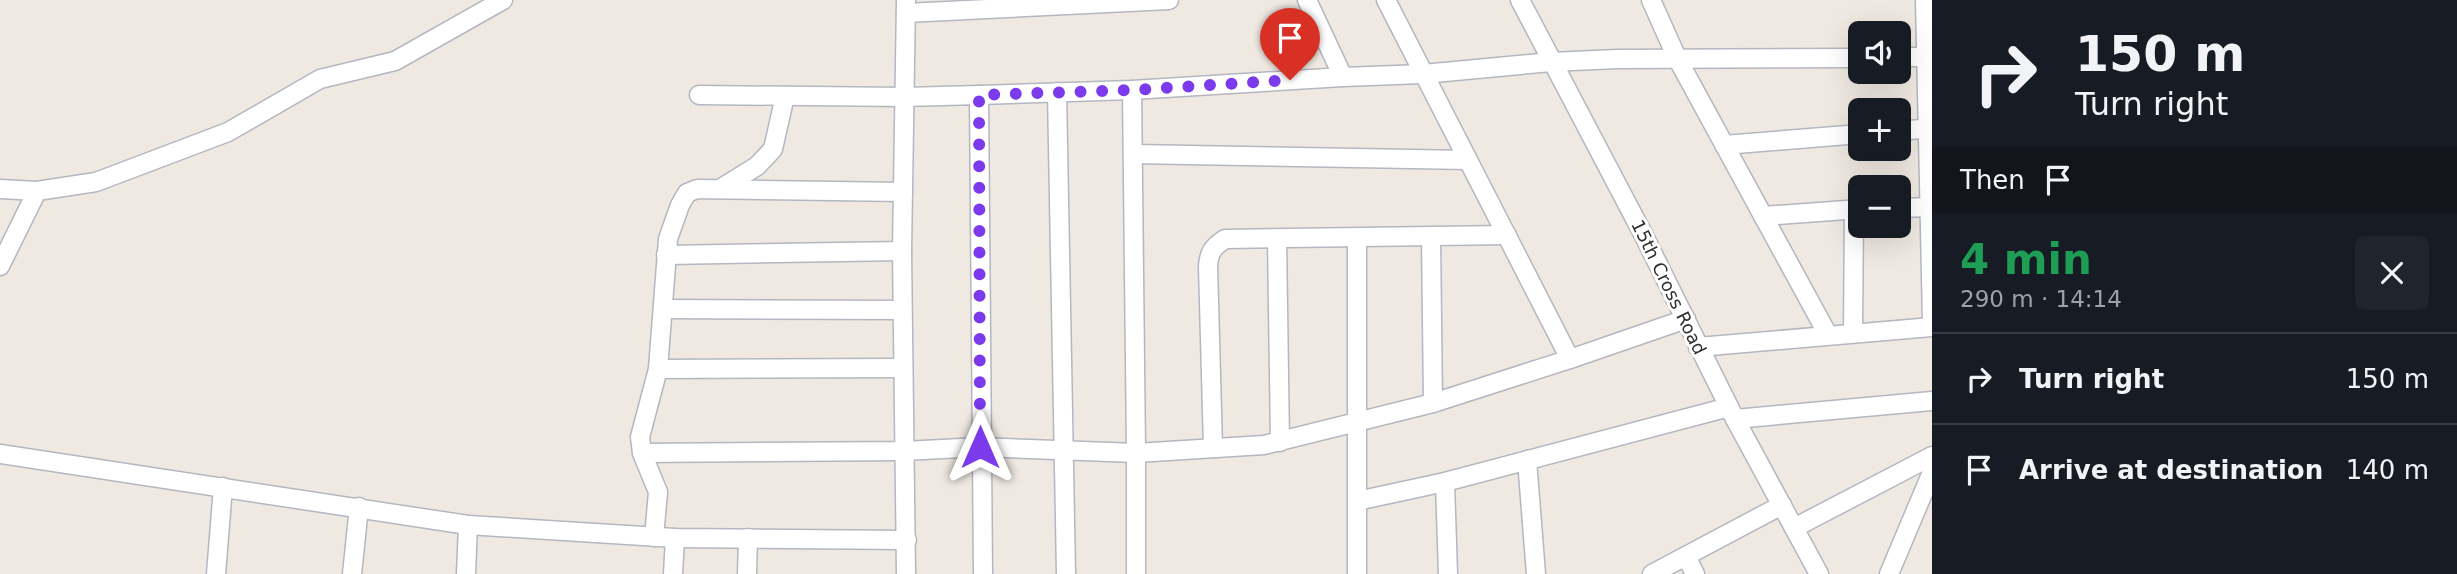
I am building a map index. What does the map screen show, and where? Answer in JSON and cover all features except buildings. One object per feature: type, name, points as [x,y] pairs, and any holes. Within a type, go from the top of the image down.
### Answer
[{"type":"street","points":[[0,189],[37,191],[96,182],[228,132],[320,79],[395,61],[503,0]]},
{"type":"street","points":[[906,574],[902,251],[906,7],[1169,0]]},
{"type":"street","points":[[1307,0],[1343,77]]},
{"type":"street","points":[[1386,0],[1570,359]]},
{"type":"street","name":"15th Cross Road","points":[[1520,0],[1732,413],[1819,574]]},
{"type":"street","points":[[1651,0],[1677,58],[1828,335]]},
{"type":"street","points":[[1698,346],[1932,325],[1930,57],[1926,0]]},
{"type":"street","points":[[1911,57],[1930,57]]},
{"type":"street","points":[[699,95],[979,95],[1423,75],[1551,62],[1677,58],[1848,58]]},
{"type":"street","points":[[1132,90],[1136,574]]},
{"type":"street","points":[[1057,92],[1066,574]]},
{"type":"street","points":[[979,95],[982,574]]},
{"type":"street","points":[[720,189],[757,166],[773,149],[785,96]]},
{"type":"street","points":[[1911,130],[1930,128]]},
{"type":"street","points":[[1724,145],[1848,135]]},
{"type":"street","points":[[1133,154],[1468,160]]},
{"type":"street","points":[[654,537],[658,492],[642,453],[640,437],[658,369],[668,239],[687,193],[698,188],[903,192]]},
{"type":"street","points":[[0,266],[37,191]]},
{"type":"street","points":[[1911,208],[1931,207]]},
{"type":"street","points":[[1763,216],[1848,210]]},
{"type":"street","points":[[1213,448],[1209,254],[1224,239],[1507,236]]},
{"type":"street","points":[[1432,237],[1433,403]]},
{"type":"street","points":[[1853,333],[1856,238]]},
{"type":"street","points":[[1277,239],[1280,442]]},
{"type":"street","points":[[1357,239],[1357,574]]},
{"type":"street","points":[[666,255],[902,251]]},
{"type":"street","points":[[664,309],[902,310]]},
{"type":"street","points":[[642,453],[904,451],[980,447],[1136,453],[1264,445],[1433,403],[1686,319]]},
{"type":"street","points":[[658,369],[903,368]]},
{"type":"street","points":[[1357,501],[1732,413],[1932,401]]},
{"type":"street","points":[[0,454],[468,525],[675,538],[907,540]]},
{"type":"street","points":[[1794,528],[1932,456]]},
{"type":"street","points":[[1527,460],[1536,574]]},
{"type":"street","points":[[1889,574],[1932,471]]},
{"type":"street","points":[[1445,482],[1448,574]]},
{"type":"street","points":[[216,574],[223,487]]},
{"type":"street","points":[[1652,574],[1782,505]]},
{"type":"street","points":[[352,574],[359,507]]},
{"type":"street","points":[[466,574],[468,525]]},
{"type":"street","points":[[673,574],[675,538]]},
{"type":"street","points":[[747,574],[748,538]]},
{"type":"street","points":[[1686,556],[1695,574]]},
{"type":"route","points":[[980,447],[979,95],[1132,90],[1290,80]]}]
